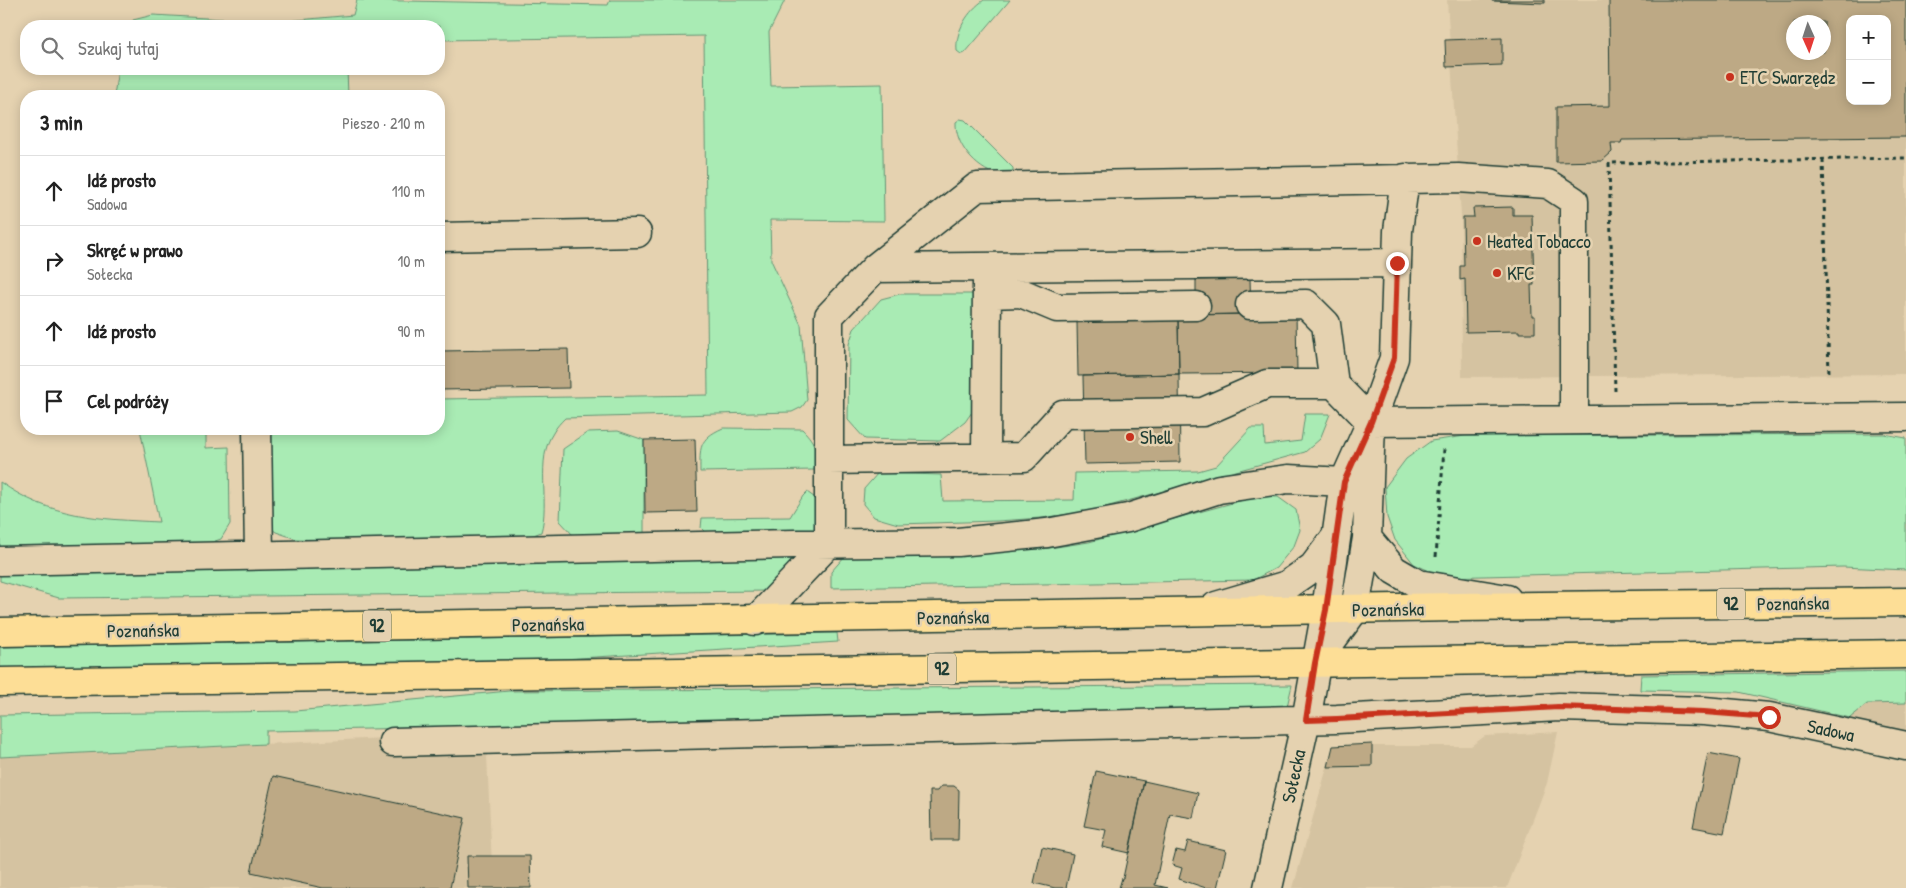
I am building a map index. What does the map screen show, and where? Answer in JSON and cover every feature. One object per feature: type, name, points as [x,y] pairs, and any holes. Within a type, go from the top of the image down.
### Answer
[{"type":"main road","name":"Poznańska","points":[[0,632],[1355,609],[1906,602]]},
{"type":"main road","name":"92","points":[[0,682],[1906,654]]},
{"type":"street","points":[[755,620],[829,543],[829,316],[875,268],[976,187],[1405,178],[1458,178],[1548,184],[1574,201],[1574,419]]},
{"type":"street","points":[[1315,663],[1355,609],[1367,538],[1371,422],[1394,358],[1398,231],[1405,178]]},
{"type":"street","points":[[445,238],[637,233]]},
{"type":"street","points":[[875,268],[987,280],[1397,263]]},
{"type":"street","points":[[987,280],[1057,308],[1196,306]]},
{"type":"street","points":[[986,457],[987,280]]},
{"type":"street","points":[[1250,305],[1306,304],[1326,324],[1334,384],[1371,422],[1906,417]]},
{"type":"street","points":[[829,460],[1024,457],[1063,414],[1203,412],[1267,384],[1334,384]]},
{"type":"street","name":"Sołecka","points":[[1268,888],[1306,720],[1326,610],[1344,482],[1371,422]]},
{"type":"street","points":[[257,435],[259,556]]},
{"type":"street","points":[[0,561],[829,543],[958,542],[1047,533],[1128,518],[1219,490],[1288,480],[1344,482]]},
{"type":"street","points":[[1194,612],[1286,585],[1313,567],[1336,537]]},
{"type":"street","points":[[1367,538],[1394,570],[1418,584],[1555,606]]},
{"type":"street","name":"Sadowa","points":[[393,742],[1306,720],[1558,707],[1704,712],[1769,717],[1906,746]]},
{"type":"path","points":[[1616,419],[1609,163],[1906,158]]},
{"type":"path","points":[[1823,160],[1828,375]]},
{"type":"shaded area","points":[[1447,0],[1906,0],[1906,374],[1462,377],[1461,216]]},
{"type":"shaded area","points":[[1906,703],[1906,732],[1850,718],[1867,704]]},
{"type":"shaded area","points":[[1558,732],[1547,783],[1507,888],[1293,888],[1333,746],[1471,746],[1485,736]]},
{"type":"shaded area","points":[[486,733],[493,888],[0,888],[0,757]]},
{"type":"green space","points":[[357,0],[608,5],[610,0],[785,0],[769,32],[771,86],[882,84],[884,221],[770,220],[771,260],[801,325],[807,400],[802,407],[792,412],[565,418],[556,429],[548,444],[544,468],[544,508],[541,532],[531,536],[296,539],[276,532],[265,524],[262,435],[445,435],[445,399],[708,395],[704,36],[445,40],[445,20],[298,20],[353,15]]},
{"type":"green space","points":[[984,0],[1010,0],[965,53],[961,54],[957,51],[960,29],[968,16]]},
{"type":"green space","points":[[153,15],[241,20],[133,20]]},
{"type":"green space","points":[[117,75],[347,75],[348,90],[115,90]]},
{"type":"green space","points":[[960,119],[965,120],[1013,168],[1013,173],[998,175],[974,161],[959,139],[956,122]]},
{"type":"green space","points":[[900,294],[972,294],[978,305],[975,402],[972,412],[965,422],[940,441],[865,439],[848,420],[849,344],[854,329],[881,299]]},
{"type":"green space","points":[[1305,414],[1330,414],[1320,439],[1305,452],[1091,511],[1041,518],[997,521],[898,524],[874,517],[863,504],[864,489],[878,473],[941,475],[943,501],[1074,500],[1075,473],[1198,471],[1216,466],[1251,428],[1264,428],[1265,445],[1301,441]]},
{"type":"green space","points":[[723,428],[802,429],[813,443],[816,457],[815,470],[700,472],[702,445],[709,436]]},
{"type":"green space","points":[[618,431],[644,440],[644,535],[573,535],[560,521],[563,449],[588,432]]},
{"type":"green space","points":[[1884,434],[1906,438],[1906,570],[1843,567],[1443,577],[1414,564],[1395,540],[1387,517],[1385,487],[1406,459],[1431,441],[1465,436]]},
{"type":"green space","points":[[141,435],[206,435],[206,448],[229,447],[230,524],[221,539],[209,543],[0,561],[0,482],[19,494],[57,510],[96,518],[159,522]]},
{"type":"green space","points":[[807,492],[818,500],[817,527],[807,534],[710,534],[701,528],[702,518],[790,517]]},
{"type":"green space","points":[[1258,496],[1278,497],[1296,510],[1300,530],[1294,546],[1276,568],[1253,580],[831,588],[831,572],[845,556],[1043,549],[1089,542]]},
{"type":"green space","points":[[789,556],[805,558],[767,591],[59,598],[0,581],[0,571]]},
{"type":"green space","points":[[837,633],[838,642],[563,659],[0,668],[0,647]]},
{"type":"green space","points":[[1906,671],[1906,703],[1867,704],[1850,718],[1739,692],[1640,690],[1641,675]]},
{"type":"green space","points":[[1292,685],[1286,711],[266,731],[266,744],[0,757],[0,715],[295,711],[509,691]]},
{"type":"building","points":[[1545,0],[1545,3],[1492,1]]},
{"type":"building","name":"ETC Swarzędz","points":[[1609,0],[1906,0],[1906,137],[1622,140],[1621,143],[1611,143],[1612,152],[1602,161],[1556,162],[1556,107],[1610,106]]},
{"type":"building","points":[[1502,38],[1502,65],[1446,67],[1445,40]]},
{"type":"building","name":"KFC","points":[[1513,207],[1513,215],[1532,215],[1534,285],[1531,285],[1532,316],[1535,316],[1535,333],[1519,333],[1519,331],[1466,332],[1465,279],[1460,280],[1460,266],[1464,266],[1463,217],[1474,217],[1473,208]]},
{"type":"building","points":[[1250,279],[1251,314],[1196,315],[1196,280]]},
{"type":"building","points":[[1296,313],[1297,373],[1179,374],[1178,315]]},
{"type":"building","points":[[1178,320],[1179,374],[1078,376],[1077,322]]},
{"type":"building","points":[[568,349],[569,388],[445,390],[445,351]]},
{"type":"building","points":[[1179,374],[1180,462],[1085,464],[1083,376]]},
{"type":"building","points":[[695,439],[697,512],[645,513],[644,440]]},
{"type":"building","points":[[1372,744],[1372,766],[1328,767],[1333,746]]},
{"type":"building","points":[[1708,753],[1739,759],[1724,833],[1693,827]]},
{"type":"building","points":[[1096,771],[1144,781],[1129,853],[1102,847],[1106,830],[1084,826]]},
{"type":"building","points":[[273,776],[465,818],[450,888],[323,888],[251,872]]},
{"type":"building","points":[[1144,781],[1198,793],[1193,818],[1170,814],[1155,885],[1168,888],[1119,888],[1123,878]]},
{"type":"building","points":[[941,786],[954,786],[959,790],[958,840],[931,840],[930,791],[937,791]]},
{"type":"building","points":[[1188,841],[1226,850],[1217,888],[1206,888],[1179,879],[1182,868],[1172,865],[1176,850],[1185,852]]},
{"type":"building","points":[[1042,847],[1073,854],[1066,888],[1055,888],[1034,883]]},
{"type":"building","points":[[467,856],[530,856],[531,888],[468,888]]},
{"type":"place","name":"ETC Swarzędz","points":[[1730,77]]},
{"type":"place","name":"Heated Tobacco","points":[[1477,241]]},
{"type":"place","name":"KFC","points":[[1497,273]]},
{"type":"place","name":"Shell","points":[[1130,437]]},
{"type":"route","points":[[1397,263],[1394,358],[1371,422],[1344,482],[1326,610],[1306,720],[1558,707],[1704,712],[1769,717]]}]
